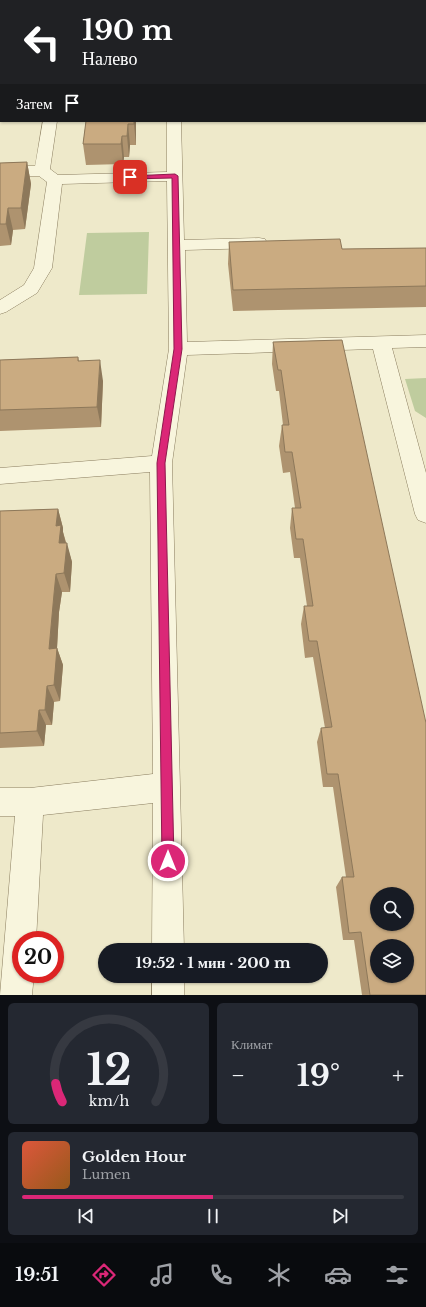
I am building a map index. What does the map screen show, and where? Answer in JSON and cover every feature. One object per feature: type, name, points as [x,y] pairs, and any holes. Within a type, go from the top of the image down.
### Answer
[{"type":"lane","points":[[0,308],[31,290],[43,268],[49,175],[50,122]]},
{"type":"lane","points":[[168,943],[167,787],[161,463],[178,349],[174,122]]},
{"type":"lane","points":[[0,171],[49,175],[175,176]]},
{"type":"lane","points":[[176,245],[277,243]]},
{"type":"lane","points":[[178,349],[426,341]]},
{"type":"lane","points":[[380,343],[426,514]]},
{"type":"lane","points":[[0,476],[161,463]]},
{"type":"lane","points":[[0,802],[30,802],[167,787]]},
{"type":"lane","points":[[16,995],[30,802]]},
{"type":"lane","points":[[168,983],[168,995]]},
{"type":"green space","points":[[149,232],[147,294],[79,295],[87,233]]},
{"type":"green space","points":[[426,378],[426,418],[415,411],[405,379]]},
{"type":"building","points":[[86,122],[134,122],[134,124],[128,124],[127,136],[122,136],[121,144],[83,144]]},
{"type":"building","points":[[27,162],[21,208],[8,208],[6,224],[0,224],[0,163]]},
{"type":"building","points":[[340,239],[342,249],[426,248],[426,286],[233,290],[229,242]]},
{"type":"building","points":[[342,340],[426,723],[426,995],[370,995],[361,932],[349,933],[342,877],[354,877],[338,774],[327,774],[321,728],[332,727],[317,641],[309,641],[304,606],[313,606],[303,539],[296,539],[292,508],[301,508],[292,452],[285,452],[282,425],[289,425],[281,370],[278,370],[273,342]]},
{"type":"building","points":[[78,357],[78,361],[100,360],[97,407],[0,410],[0,360]]},
{"type":"building","points":[[58,509],[56,526],[61,525],[59,543],[67,543],[64,573],[56,574],[54,594],[49,649],[57,648],[54,685],[47,686],[45,710],[39,710],[37,731],[0,733],[0,511]]},
{"type":"route","points":[[130,177],[175,176],[178,349],[161,463],[168,861]]}]
